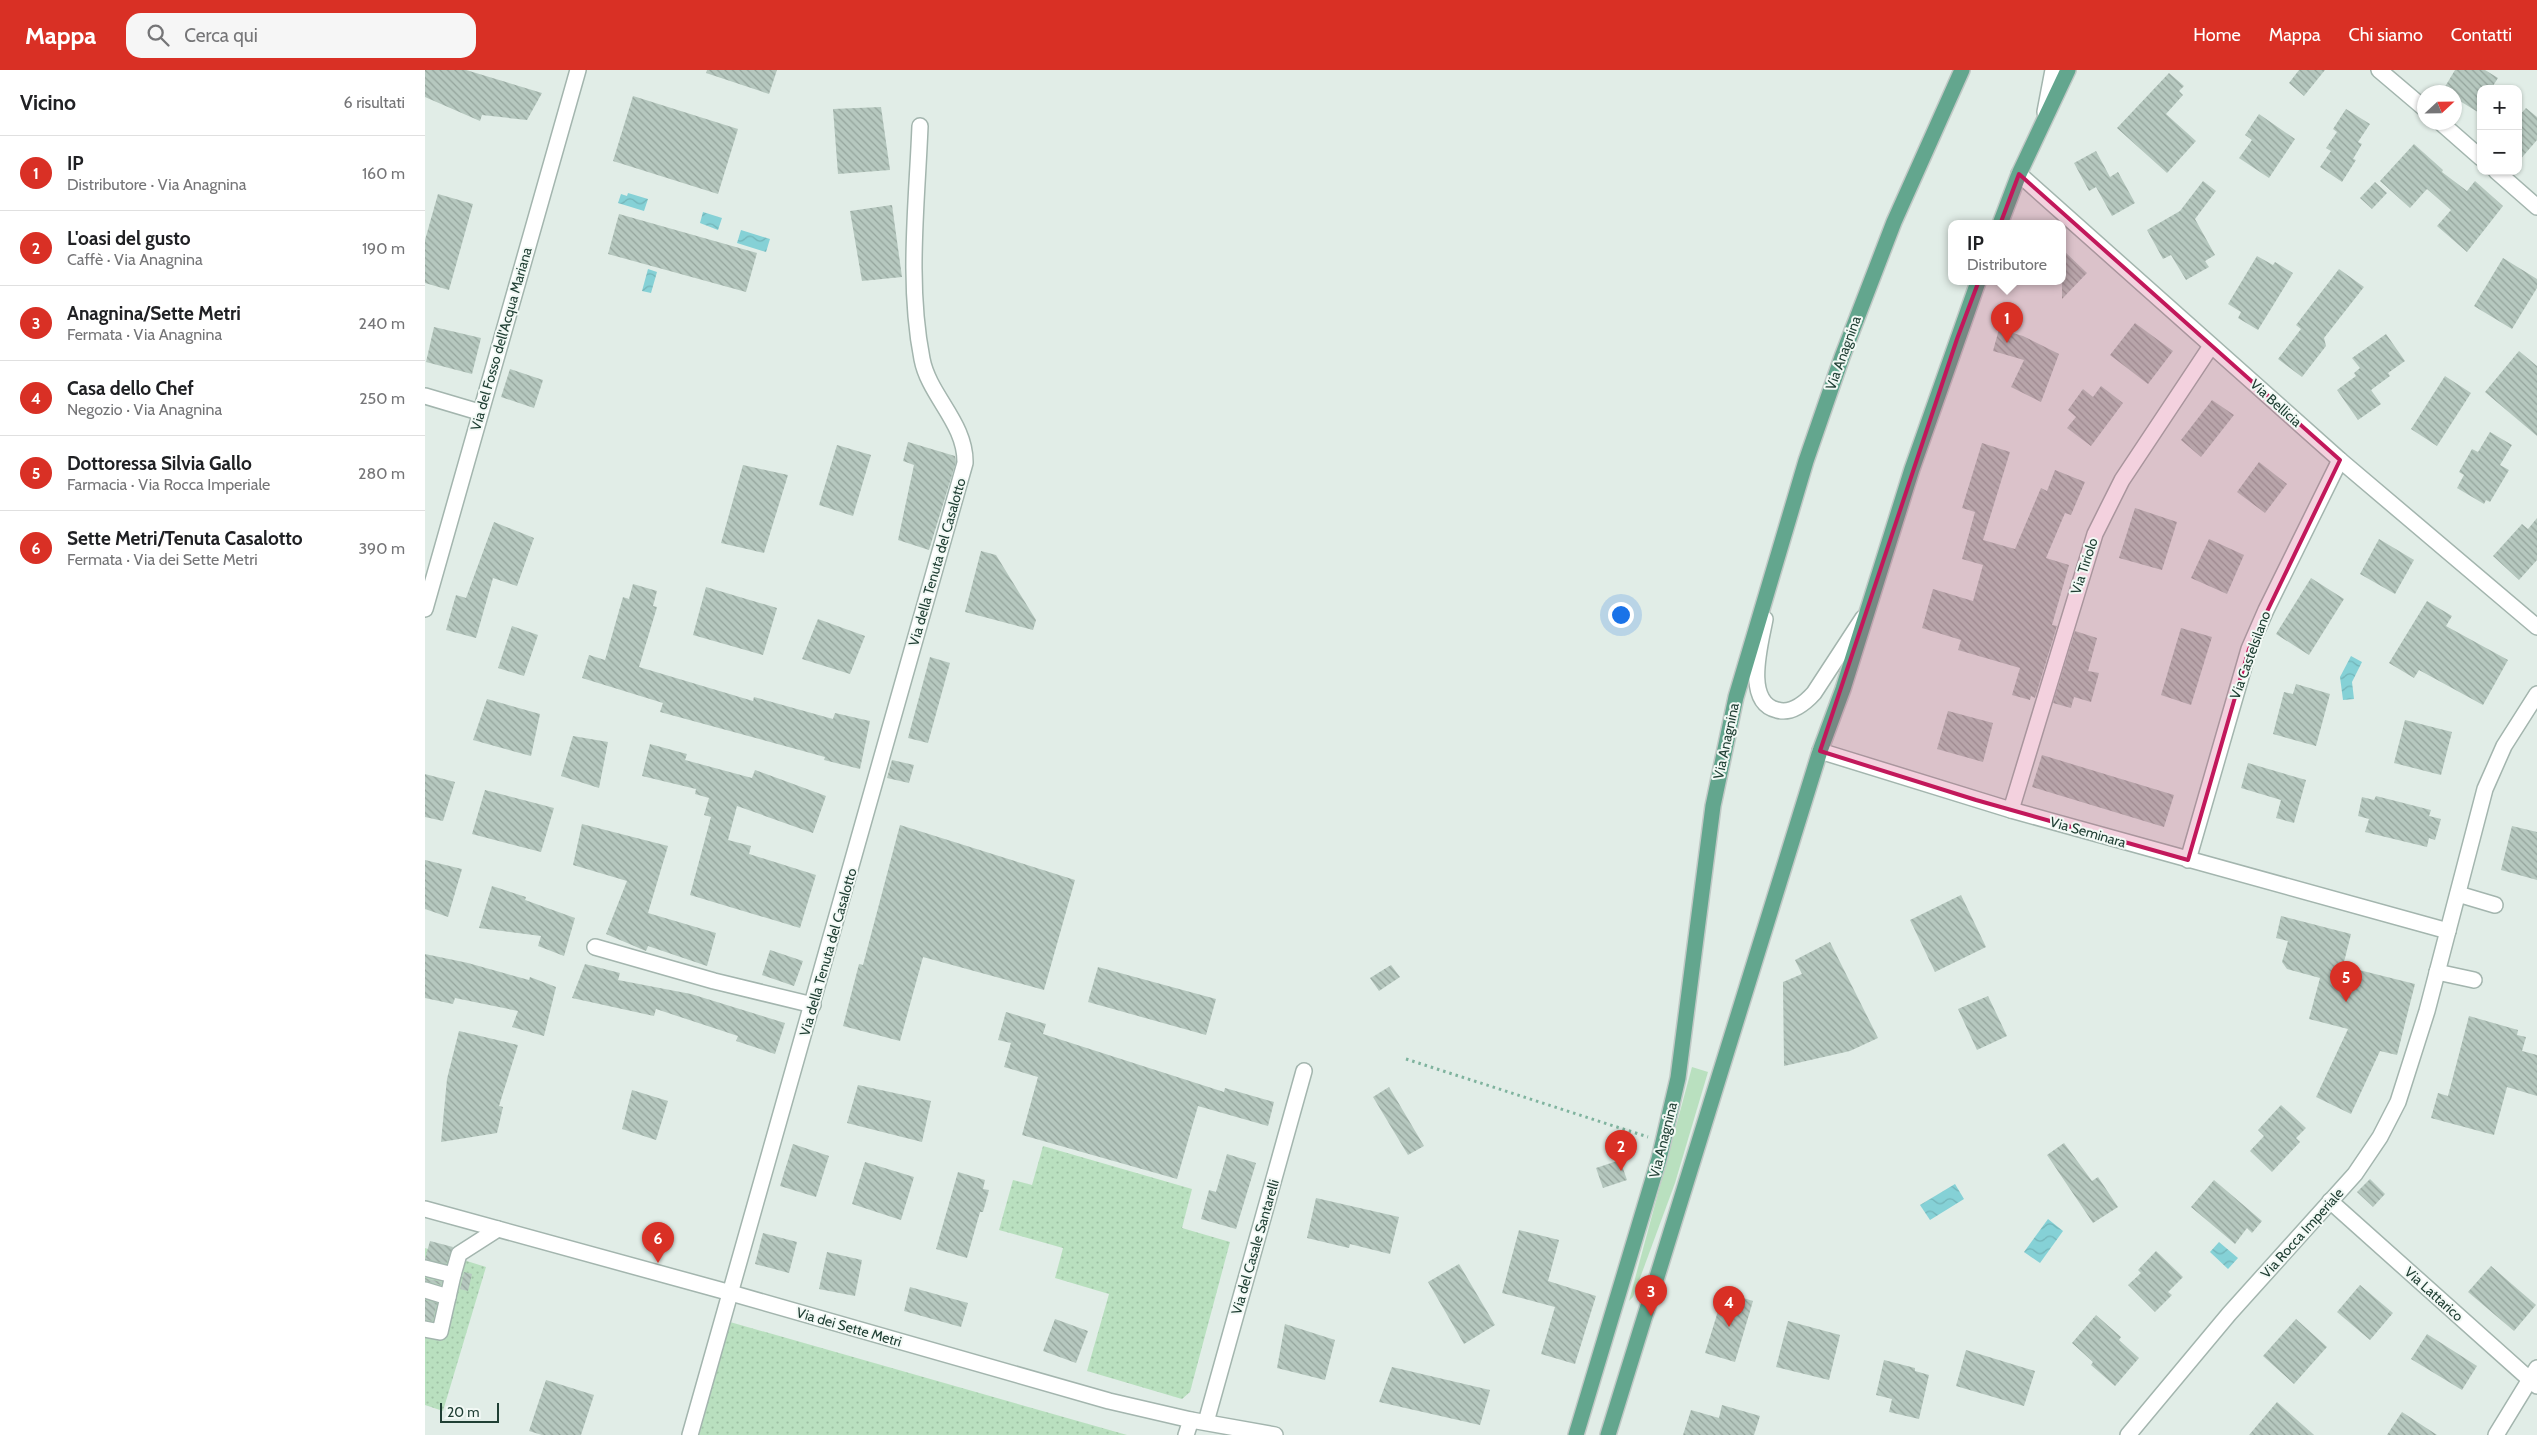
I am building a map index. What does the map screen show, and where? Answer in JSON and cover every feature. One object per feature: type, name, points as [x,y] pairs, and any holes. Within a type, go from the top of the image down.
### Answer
[{"type":"main road","name":"Via Anagnina","points":[[1577,1435],[1663,1142],[1678,1078],[1685,1034],[1708,837],[1721,758],[1736,697],[1806,460],[1865,294],[1925,149],[1962,70]]},
{"type":"main road","points":[[2002,220],[2019,174],[2067,70]]},
{"type":"main road","points":[[1608,1435],[1820,751],[1843,689],[1915,460],[1977,285]]},
{"type":"street","name":"Via del Fosso dell'Acqua Mariana","points":[[425,609],[479,412],[579,70]]},
{"type":"street","points":[[2043,123],[2053,70]]},
{"type":"street","points":[[2379,70],[2417,102]]},
{"type":"street","name":"Via della Tenuta del Casalotto","points":[[690,1435],[964,469],[965,454],[963,440],[925,373],[915,311],[920,126]]},
{"type":"street","points":[[2449,130],[2477,154]]},
{"type":"street","name":"Via Bellicia","points":[[2019,174],[2339,460],[2537,627]]},
{"type":"street","points":[[2501,175],[2537,207]]},
{"type":"street","name":"Via Tiriolo","points":[[2011,810],[2095,534],[2121,480],[2211,346]]},
{"type":"street","points":[[425,396],[479,412]]},
{"type":"street","name":"Via Castelsilano","points":[[2188,860],[2249,649],[2339,460]]},
{"type":"street","points":[[1781,542],[1757,664],[1759,694],[1765,705],[1774,710],[1784,711],[1809,698],[1867,612]]},
{"type":"street","name":"Via Rocca Imperiale","points":[[2131,1432],[2229,1314],[2362,1165],[2384,1130],[2401,1093],[2427,1011],[2480,804],[2497,760],[2511,732],[2537,694]]},
{"type":"street","name":"Via Seminara","points":[[1820,751],[2011,810],[2448,931]]},
{"type":"street","points":[[2458,894],[2495,905]]},
{"type":"street","points":[[595,947],[714,981],[813,1005]]},
{"type":"street","points":[[2437,972],[2474,980]]},
{"type":"street","name":"Via del Casale Santarelli","points":[[1186,1435],[1198,1421],[1304,1071]]},
{"type":"street","name":"Via Lattarico","points":[[2330,1201],[2535,1378]]},
{"type":"street","name":"Via dei Sette Metri","points":[[425,1209],[731,1293],[1100,1399],[1272,1435]]},
{"type":"street","points":[[425,1329],[440,1332],[459,1254],[499,1230]]},
{"type":"street","points":[[425,1268],[453,1275]]},
{"type":"street","points":[[425,1290],[448,1297]]},
{"type":"street","points":[[2496,1435],[2535,1378]]},
{"type":"path","points":[[1406,1058],[1663,1142]]},
{"type":"highlighted area","points":[[2019,174],[2340,460],[2249,649],[2188,860],[1976,800],[1820,751],[1957,339]]},
{"type":"green space","points":[[1692,1067],[1708,1072],[1675,1183],[1633,1297],[1629,1301]]},
{"type":"green space","points":[[1043,1146],[1192,1189],[1182,1228],[1230,1242],[1190,1392],[1182,1399],[1087,1371],[1109,1294],[1055,1278],[1063,1248],[999,1230],[1013,1180],[1032,1185]]},
{"type":"green space","points":[[425,1248],[486,1267],[443,1411],[425,1405]]},
{"type":"green space","points":[[730,1322],[1127,1435],[699,1435]]},
{"type":"water","points":[[628,193],[648,199],[644,211],[618,203],[621,194],[627,196]]},
{"type":"water","points":[[703,212],[722,218],[718,230],[700,223]]},
{"type":"water","points":[[741,230],[770,239],[766,252],[737,243]]},
{"type":"water","points":[[648,269],[657,272],[651,293],[642,291]]},
{"type":"water","points":[[2351,656],[2362,662],[2352,682],[2354,699],[2343,700],[2340,677]]},
{"type":"water","points":[[1955,1184],[1964,1199],[1930,1220],[1920,1205]]},
{"type":"water","points":[[2048,1219],[2063,1231],[2040,1263],[2024,1252]]},
{"type":"water","points":[[2219,1242],[2238,1258],[2228,1269],[2210,1252]]},
{"type":"building","points":[[425,70],[466,70],[542,93],[527,120],[482,115],[480,121],[425,97]]},
{"type":"building","points":[[707,70],[777,70],[769,94],[706,73]]},
{"type":"building","points":[[2299,70],[2325,70],[2304,96],[2289,83]]},
{"type":"building","points":[[2455,70],[2485,70],[2498,78],[2494,85],[2477,85],[2477,112],[2462,102],[2462,85],[2446,85]]},
{"type":"building","points":[[2169,73],[2184,86],[2179,91],[2183,95],[2166,114],[2196,141],[2167,173],[2117,128]]},
{"type":"building","points":[[633,96],[738,129],[718,194],[613,161]]},
{"type":"building","points":[[881,107],[890,170],[838,174],[833,109]]},
{"type":"building","points":[[2526,108],[2537,117],[2537,140],[2522,157],[2522,130],[2522,112]]},
{"type":"building","points":[[2346,109],[2370,124],[2358,142],[2362,144],[2353,159],[2356,160],[2342,182],[2320,167],[2331,151],[2326,148],[2337,132],[2333,129]]},
{"type":"building","points":[[2259,114],[2295,139],[2269,178],[2239,158],[2252,140],[2245,135]]},
{"type":"building","points":[[2414,144],[2443,170],[2442,172],[2467,191],[2475,181],[2503,206],[2467,252],[2437,226],[2451,210],[2427,189],[2410,208],[2380,181]]},
{"type":"building","points":[[2096,151],[2110,177],[2118,172],[2135,203],[2112,216],[2096,187],[2089,191],[2074,163]]},
{"type":"building","points":[[2203,181],[2216,191],[2195,219],[2215,255],[2205,261],[2209,267],[2186,280],[2171,255],[2163,259],[2147,230],[2180,211]]},
{"type":"building","points":[[2375,182],[2387,193],[2372,209],[2360,198]]},
{"type":"building","points":[[438,194],[473,204],[449,290],[425,283],[425,240]]},
{"type":"building","points":[[892,205],[902,277],[862,281],[850,211]]},
{"type":"building","points":[[619,214],[757,253],[746,292],[608,254]]},
{"type":"building","points":[[2066,253],[2087,273],[2062,299],[2062,285],[2066,285]]},
{"type":"building","points":[[2257,256],[2273,265],[2275,262],[2293,273],[2258,330],[2238,318],[2241,312],[2228,304]]},
{"type":"building","points":[[2503,258],[2537,279],[2537,288],[2512,329],[2474,306]]},
{"type":"building","points":[[2339,269],[2364,287],[2324,338],[2326,346],[2302,377],[2278,359],[2301,329],[2296,325]]},
{"type":"building","points":[[2135,323],[2173,351],[2148,384],[2110,355]]},
{"type":"building","points":[[434,327],[481,338],[472,374],[426,362]]},
{"type":"building","points":[[1999,329],[2023,336],[2059,354],[2041,402],[2011,387],[2024,360],[1993,351]]},
{"type":"building","points":[[2386,334],[2405,361],[2388,373],[2390,376],[2371,390],[2381,404],[2358,420],[2337,390],[2356,376],[2354,373],[2360,368],[2352,358]]},
{"type":"building","points":[[2519,351],[2537,366],[2537,436],[2485,392]]},
{"type":"building","points":[[510,369],[543,380],[534,408],[501,397]]},
{"type":"building","points":[[2445,376],[2471,393],[2437,446],[2411,429]]},
{"type":"building","points":[[2101,386],[2123,403],[2091,446],[2067,428],[2076,417],[2068,410],[2083,389],[2093,397]]},
{"type":"building","points":[[2212,400],[2234,415],[2201,457],[2181,440]]},
{"type":"building","points":[[2490,432],[2512,445],[2500,465],[2509,470],[2490,502],[2486,500],[2484,504],[2457,488],[2464,475],[2459,472],[2472,449],[2478,452]]},
{"type":"building","points":[[908,442],[955,456],[956,462],[929,550],[898,540],[914,465],[903,461]]},
{"type":"building","points":[[1982,443],[2010,452],[1983,540],[2015,549],[2041,488],[2047,491],[2055,470],[2085,482],[2071,515],[2065,513],[2046,558],[2069,565],[2052,625],[2057,626],[2035,698],[2031,696],[2030,700],[2012,695],[2020,668],[1958,650],[1961,640],[1922,628],[1933,589],[1973,601],[1983,565],[1962,559],[1975,512],[1962,508]]},
{"type":"building","points":[[837,445],[871,455],[853,516],[819,505]]},
{"type":"building","points":[[2259,462],[2287,484],[2265,513],[2237,492]]},
{"type":"building","points":[[743,465],[788,475],[764,553],[721,543]]},
{"type":"building","points":[[2135,508],[2177,522],[2162,570],[2119,558]]},
{"type":"building","points":[[2537,518],[2537,560],[2519,580],[2493,556],[2522,524],[2528,529]]},
{"type":"building","points":[[494,522],[534,538],[517,586],[493,578],[476,638],[446,630],[456,595],[466,598]]},
{"type":"building","points":[[2209,539],[2244,555],[2227,594],[2191,578]]},
{"type":"building","points":[[2379,539],[2414,560],[2395,594],[2360,574]]},
{"type":"building","points":[[981,551],[996,555],[1036,620],[1033,630],[965,612]]},
{"type":"building","points":[[2311,578],[2344,599],[2309,655],[2276,634]]},
{"type":"building","points":[[633,584],[657,591],[653,606],[657,607],[639,667],[753,701],[754,697],[833,719],[835,713],[870,721],[860,769],[824,760],[825,757],[660,712],[663,703],[582,678],[589,655],[605,660],[623,597],[629,599]]},
{"type":"building","points":[[706,587],[777,608],[763,655],[693,635]]},
{"type":"building","points":[[2427,601],[2452,616],[2446,626],[2508,660],[2483,705],[2419,670],[2414,678],[2389,663]]},
{"type":"building","points":[[818,619],[865,636],[850,674],[802,659]]},
{"type":"building","points":[[512,626],[538,635],[524,676],[498,668]]},
{"type":"building","points":[[2181,628],[2212,637],[2191,705],[2161,695]]},
{"type":"building","points":[[2075,631],[2097,638],[2088,671],[2099,673],[2091,702],[2074,697],[2071,708],[2053,703]]},
{"type":"building","points":[[930,657],[950,663],[928,743],[908,738]]},
{"type":"building","points":[[2296,684],[2330,694],[2316,746],[2273,734],[2284,692],[2293,694]]},
{"type":"building","points":[[487,699],[540,714],[531,756],[473,740]]},
{"type":"building","points":[[1948,711],[1993,723],[1983,762],[1937,749]]},
{"type":"building","points":[[2405,720],[2452,732],[2441,775],[2394,763]]},
{"type":"building","points":[[573,736],[608,742],[599,788],[561,776]]},
{"type":"building","points":[[650,744],[687,754],[685,760],[752,778],[755,770],[826,796],[813,833],[737,806],[728,840],[751,846],[749,854],[816,875],[800,928],[690,895],[711,817],[704,815],[709,798],[695,794],[696,789],[642,776]]},
{"type":"building","points":[[2042,755],[2174,795],[2164,827],[2032,787]]},
{"type":"building","points":[[892,760],[914,765],[909,783],[887,778]]},
{"type":"building","points":[[2248,763],[2306,780],[2294,823],[2276,818],[2281,800],[2241,788]]},
{"type":"building","points":[[425,774],[455,782],[443,821],[425,817]]},
{"type":"building","points":[[485,790],[554,808],[541,852],[472,834]]},
{"type":"building","points":[[2376,796],[2431,810],[2429,816],[2441,819],[2435,840],[2429,838],[2427,847],[2365,832],[2369,819],[2358,816],[2362,797],[2374,800]]},
{"type":"building","points":[[582,824],[668,846],[648,913],[716,933],[707,966],[648,946],[646,951],[606,934],[627,881],[573,865]]},
{"type":"building","points":[[900,825],[1075,880],[1044,990],[923,957],[900,1041],[843,1026],[859,964],[863,965]]},
{"type":"building","points":[[2512,826],[2537,832],[2537,880],[2501,870]]},
{"type":"building","points":[[425,860],[462,869],[448,917],[425,909]]},
{"type":"building","points":[[492,886],[526,897],[525,900],[575,918],[564,956],[538,946],[541,936],[479,928]]},
{"type":"building","points":[[1961,895],[1986,947],[1935,972],[1910,920]]},
{"type":"building","points":[[2281,916],[2351,934],[2343,966],[2415,984],[2397,1055],[2380,1051],[2351,1114],[2316,1097],[2348,1029],[2309,1019],[2320,978],[2287,969],[2282,962],[2288,941],[2276,938]]},
{"type":"building","points":[[1830,942],[1878,1038],[1850,1051],[1784,1066],[1783,982],[1802,974],[1795,960]]},
{"type":"building","points":[[770,950],[803,961],[794,986],[762,975]]},
{"type":"building","points":[[425,954],[468,963],[529,980],[530,977],[556,987],[544,1036],[512,1027],[518,1011],[455,998],[453,1004],[425,998]]},
{"type":"building","points":[[585,964],[620,973],[618,980],[691,994],[785,1023],[775,1054],[736,1041],[738,1036],[656,1009],[654,1016],[572,998]]},
{"type":"building","points":[[1391,965],[1400,977],[1379,991],[1370,978]]},
{"type":"building","points":[[1098,967],[1216,999],[1206,1035],[1088,1002]]},
{"type":"building","points":[[1988,996],[2007,1036],[1977,1050],[1958,1009]]},
{"type":"building","points":[[1006,1012],[1046,1024],[1043,1034],[1224,1092],[1225,1088],[1274,1102],[1268,1126],[1198,1106],[1177,1179],[1022,1135],[1038,1077],[1004,1067],[1011,1043],[998,1040]]},
{"type":"building","points":[[2469,1016],[2518,1030],[2517,1035],[2526,1037],[2522,1051],[2537,1055],[2537,1096],[2507,1087],[2494,1135],[2431,1118],[2438,1093],[2448,1096]]},
{"type":"building","points":[[459,1031],[518,1045],[499,1106],[503,1107],[497,1133],[441,1142],[447,1079]]},
{"type":"building","points":[[858,1085],[931,1101],[922,1142],[847,1123]]},
{"type":"building","points":[[1389,1087],[1424,1146],[1408,1155],[1373,1097]]},
{"type":"building","points":[[632,1090],[668,1101],[656,1140],[622,1129]]},
{"type":"building","points":[[2281,1105],[2306,1128],[2296,1138],[2300,1142],[2272,1172],[2250,1151],[2264,1136],[2258,1130]]},
{"type":"building","points":[[2064,1143],[2092,1181],[2098,1177],[2118,1207],[2093,1223],[2047,1155]]},
{"type":"building","points":[[793,1144],[829,1156],[816,1197],[780,1186]]},
{"type":"building","points":[[1227,1154],[1256,1163],[1236,1229],[1201,1219],[1209,1190],[1216,1192]]},
{"type":"building","points":[[1620,1160],[1627,1180],[1603,1188],[1596,1168]]},
{"type":"building","points":[[865,1162],[914,1177],[901,1220],[852,1204]]},
{"type":"building","points":[[958,1172],[985,1180],[983,1189],[989,1190],[983,1212],[980,1212],[967,1258],[936,1249]]},
{"type":"building","points":[[2370,1179],[2385,1194],[2373,1207],[2357,1192]]},
{"type":"building","points":[[2214,1180],[2262,1221],[2252,1233],[2247,1228],[2235,1244],[2191,1207]]},
{"type":"building","points":[[1316,1198],[1399,1217],[1390,1254],[1350,1244],[1349,1248],[1307,1238]]},
{"type":"building","points":[[1519,1230],[1559,1240],[1548,1281],[1596,1296],[1575,1364],[1541,1354],[1555,1307],[1502,1293]]},
{"type":"building","points":[[763,1233],[797,1242],[789,1273],[755,1264]]},
{"type":"building","points":[[430,1241],[453,1247],[446,1264],[425,1259]]},
{"type":"building","points":[[2156,1251],[2183,1277],[2168,1292],[2172,1295],[2155,1312],[2128,1285],[2141,1273],[2138,1270]]},
{"type":"building","points":[[827,1252],[862,1260],[855,1296],[819,1289]]},
{"type":"building","points":[[1459,1264],[1495,1325],[1464,1344],[1428,1282]]},
{"type":"building","points":[[2491,1266],[2536,1305],[2514,1331],[2468,1292]]},
{"type":"building","points":[[464,1272],[472,1274],[468,1291],[460,1289]]},
{"type":"building","points":[[425,1278],[442,1282],[441,1285],[425,1281]]},
{"type":"building","points":[[2360,1285],[2393,1313],[2370,1340],[2337,1312]]},
{"type":"building","points":[[910,1287],[968,1303],[961,1327],[904,1311]]},
{"type":"building","points":[[1724,1292],[1753,1301],[1735,1362],[1705,1353]]},
{"type":"building","points":[[425,1300],[437,1303],[433,1321],[425,1320]]},
{"type":"building","points":[[2096,1315],[2121,1337],[2119,1340],[2139,1358],[2115,1386],[2091,1365],[2093,1362],[2072,1343]]},
{"type":"building","points":[[1055,1319],[1088,1331],[1076,1363],[1043,1351]]},
{"type":"building","points":[[2296,1319],[2327,1347],[2294,1384],[2263,1356]]},
{"type":"building","points":[[1788,1321],[1840,1335],[1829,1380],[1776,1367]]},
{"type":"building","points":[[1285,1324],[1335,1340],[1325,1380],[1277,1368]]},
{"type":"building","points":[[2427,1334],[2477,1366],[2462,1390],[2411,1359]]},
{"type":"building","points":[[1966,1350],[2035,1371],[2024,1406],[1956,1386]]},
{"type":"building","points":[[1884,1360],[1915,1368],[1915,1371],[1929,1375],[1919,1419],[1889,1412],[1892,1399],[1876,1395]]},
{"type":"building","points":[[1392,1367],[1490,1390],[1480,1425],[1379,1402]]},
{"type":"building","points":[[546,1380],[594,1395],[581,1435],[542,1435],[529,1431]]},
{"type":"building","points":[[2277,1402],[2314,1435],[2249,1435]]},
{"type":"building","points":[[1722,1405],[1760,1416],[1754,1435],[1683,1435],[1691,1410],[1719,1418]]},
{"type":"building","points":[[2402,1412],[2437,1435],[2387,1435]]},
{"type":"place","name":"IP","points":[[2007,343]]},
{"type":"place","name":"Dottoressa Silvia Gallo","points":[[2346,1002]]},
{"type":"place","name":"L'oasi del gusto","points":[[1621,1171]]},
{"type":"place","name":"Sette Metri/Tenuta Casalotto","points":[[658,1263]]},
{"type":"place","name":"Anagnina/Sette Metri","points":[[1651,1316]]},
{"type":"place","name":"Casa dello Chef","points":[[1729,1327]]}]
